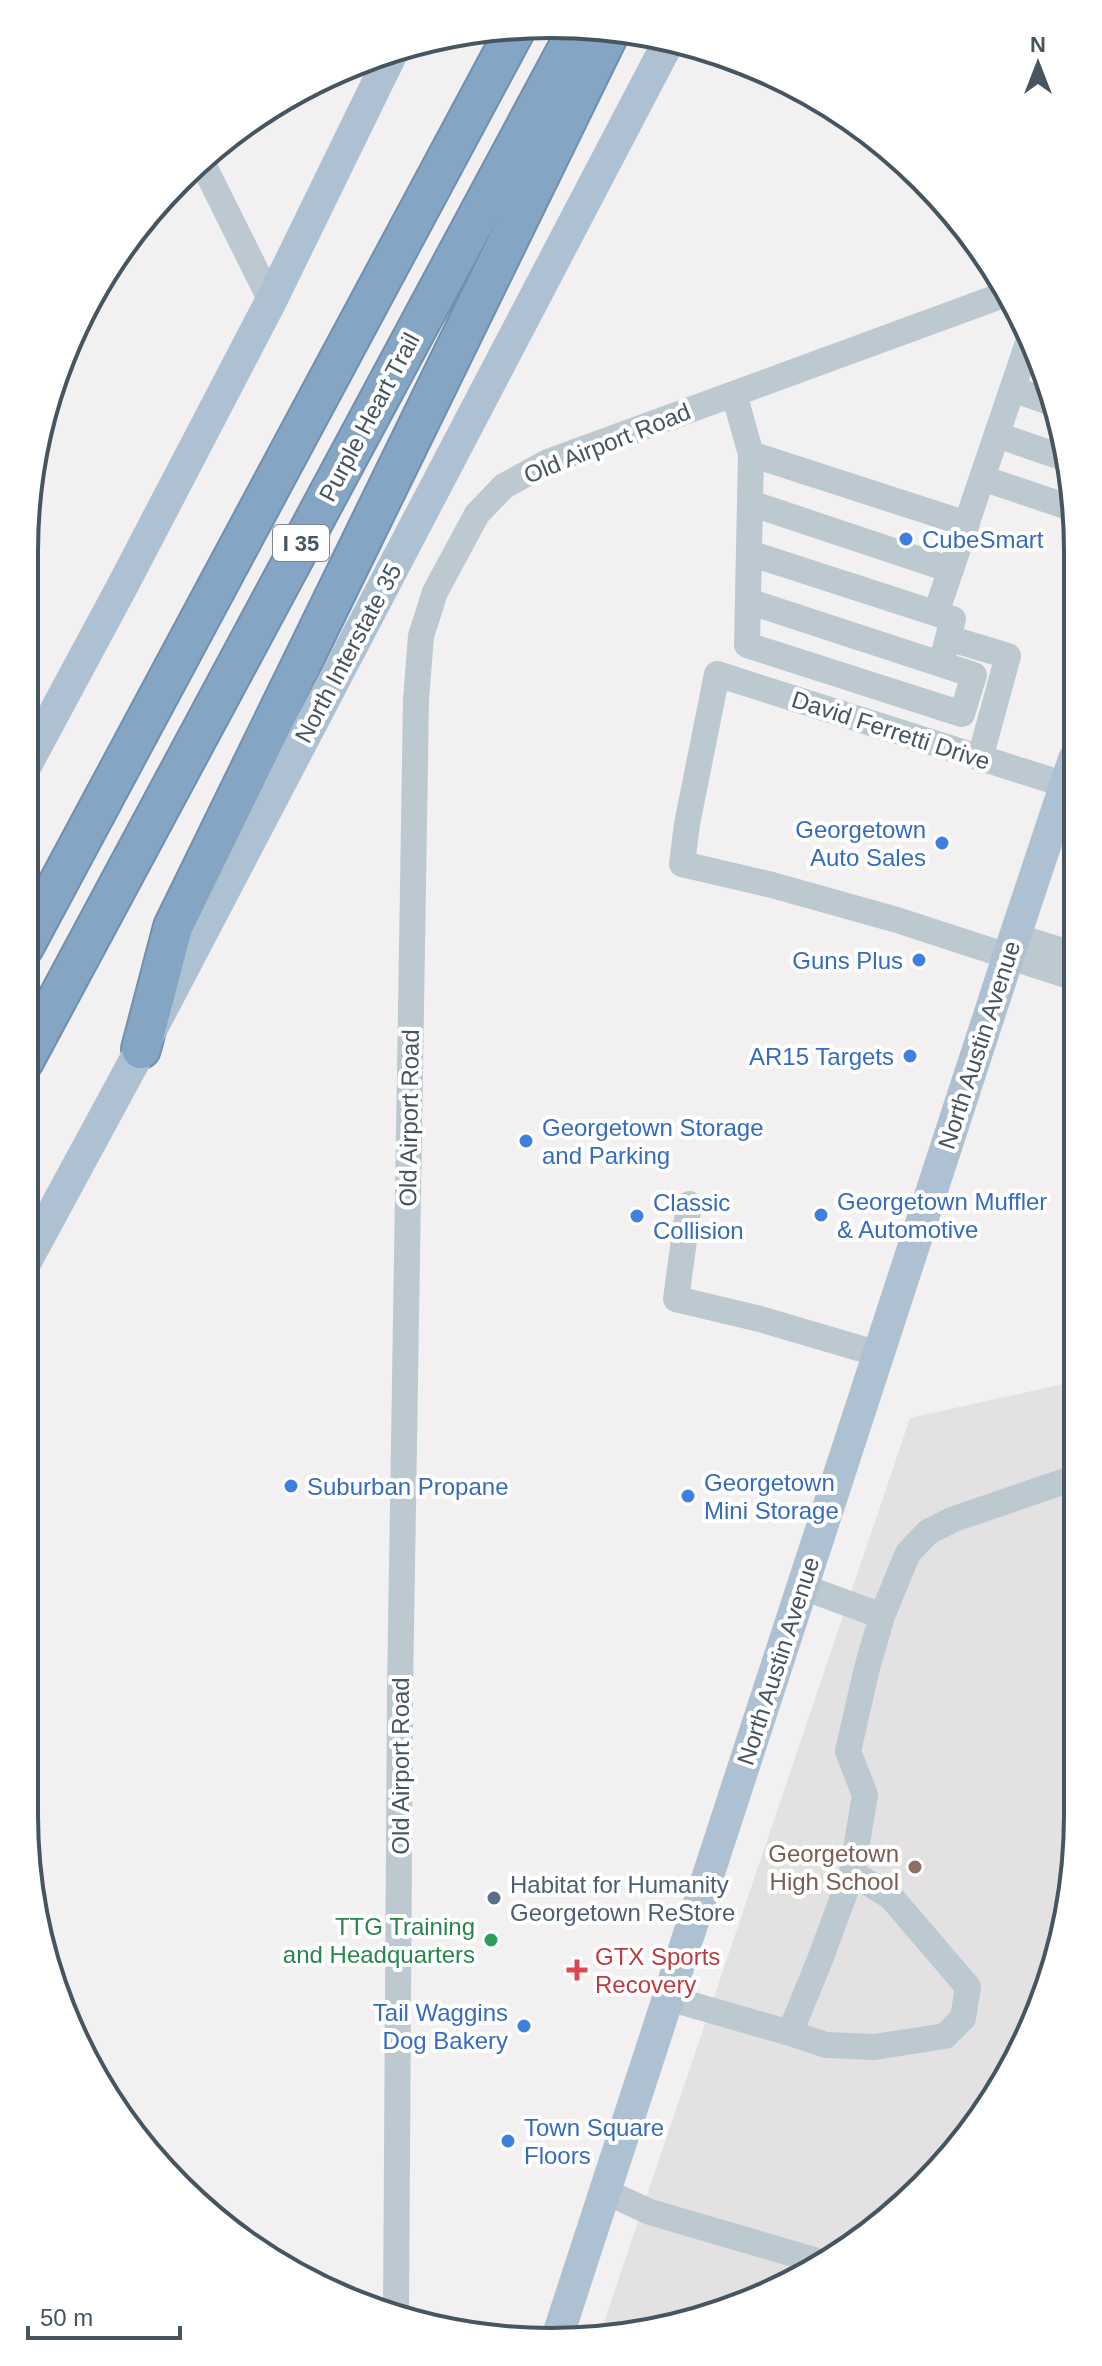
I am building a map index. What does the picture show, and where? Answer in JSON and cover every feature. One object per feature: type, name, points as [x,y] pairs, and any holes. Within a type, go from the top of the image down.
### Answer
[{"type":"highway","name":"Purple Heart Trail","points":[[38,1035],[573,39]]},
{"type":"highway","name":"I 35","points":[[38,921],[510,40]]},
{"type":"highway","points":[[141,1049],[173,927],[606,41]]},
{"type":"main road","name":"North Interstate 35","points":[[38,1239],[141,1049],[664,51]]},
{"type":"main road","points":[[38,743],[271,301],[386,65]]},
{"type":"main road","name":"North Austin Avenue","points":[[560,2328],[1064,790]]},
{"type":"street","points":[[206,171],[271,301]]},
{"type":"street","name":"Old Airport Road","points":[[396,2304],[405,1387],[416,700],[421,636],[435,592],[477,514],[504,486],[548,462],[996,298]]},
{"type":"street","points":[[936,613],[1026,358]]},
{"type":"street","points":[[1013,389],[1041,399]]},
{"type":"street","points":[[734,394],[751,454],[747,645],[962,714],[974,675],[748,601]]},
{"type":"street","points":[[997,435],[1055,455]]},
{"type":"street","points":[[751,454],[967,524]]},
{"type":"street","points":[[982,478],[1062,505]]},
{"type":"street","points":[[750,503],[951,570]]},
{"type":"street","points":[[749,553],[953,619],[941,664]]},
{"type":"street","points":[[948,638],[1008,656],[980,758]]},
{"type":"street","name":"David Ferretti Drive","points":[[1012,946],[897,920],[682,864],[717,674],[980,758],[1064,771]]},
{"type":"street","points":[[1012,946],[1064,953]]},
{"type":"street","points":[[1012,946],[1064,972]]},
{"type":"street","points":[[689,1204],[676,1299],[760,1319],[879,1354]]},
{"type":"street","points":[[790,2033],[852,1873],[865,1795],[848,1751],[882,1616],[908,1553],[928,1532],[954,1519],[1064,1481]]},
{"type":"street","points":[[803,1587],[882,1616]]},
{"type":"street","points":[[668,1998],[826,2045],[875,2047],[945,2036],[963,2018],[968,1987],[891,1897],[852,1873]]},
{"type":"street","points":[[604,2191],[650,2212],[809,2259]]},
{"type":"shaded area","name":"Georgetown High School","points":[[1064,1384],[1063,1849],[1054,1915],[1037,1980],[1011,2042],[978,2100],[914,2178],[863,2222],[808,2259],[747,2289],[684,2311],[603,2325],[910,1418]]},
{"type":"place","name":"CubeSmart","points":[[906,539]]},
{"type":"place","name":"Georgetown Auto Sales","points":[[942,843]]},
{"type":"place","name":"Guns Plus","points":[[919,960]]},
{"type":"place","name":"AR15 Targets","points":[[910,1056]]},
{"type":"place","name":"Georgetown Storage and Parking","points":[[526,1141]]},
{"type":"place","name":"Georgetown Muffler & Automotive","points":[[821,1215]]},
{"type":"place","name":"Classic Collision","points":[[637,1216]]},
{"type":"place","name":"Suburban Propane","points":[[291,1486]]},
{"type":"place","name":"Georgetown Mini Storage","points":[[688,1496]]},
{"type":"place","name":"Georgetown High School","points":[[915,1867]]},
{"type":"place","name":"Habitat for Humanity Georgetown ReStore","points":[[494,1898]]},
{"type":"place","name":"TTG Training and Headquarters","points":[[491,1940]]},
{"type":"place","name":"GTX Sports Recovery","points":[[577,1970]]},
{"type":"place","name":"Tail Waggins Dog Bakery","points":[[524,2026]]},
{"type":"place","name":"Town Square Floors","points":[[508,2141]]}]
